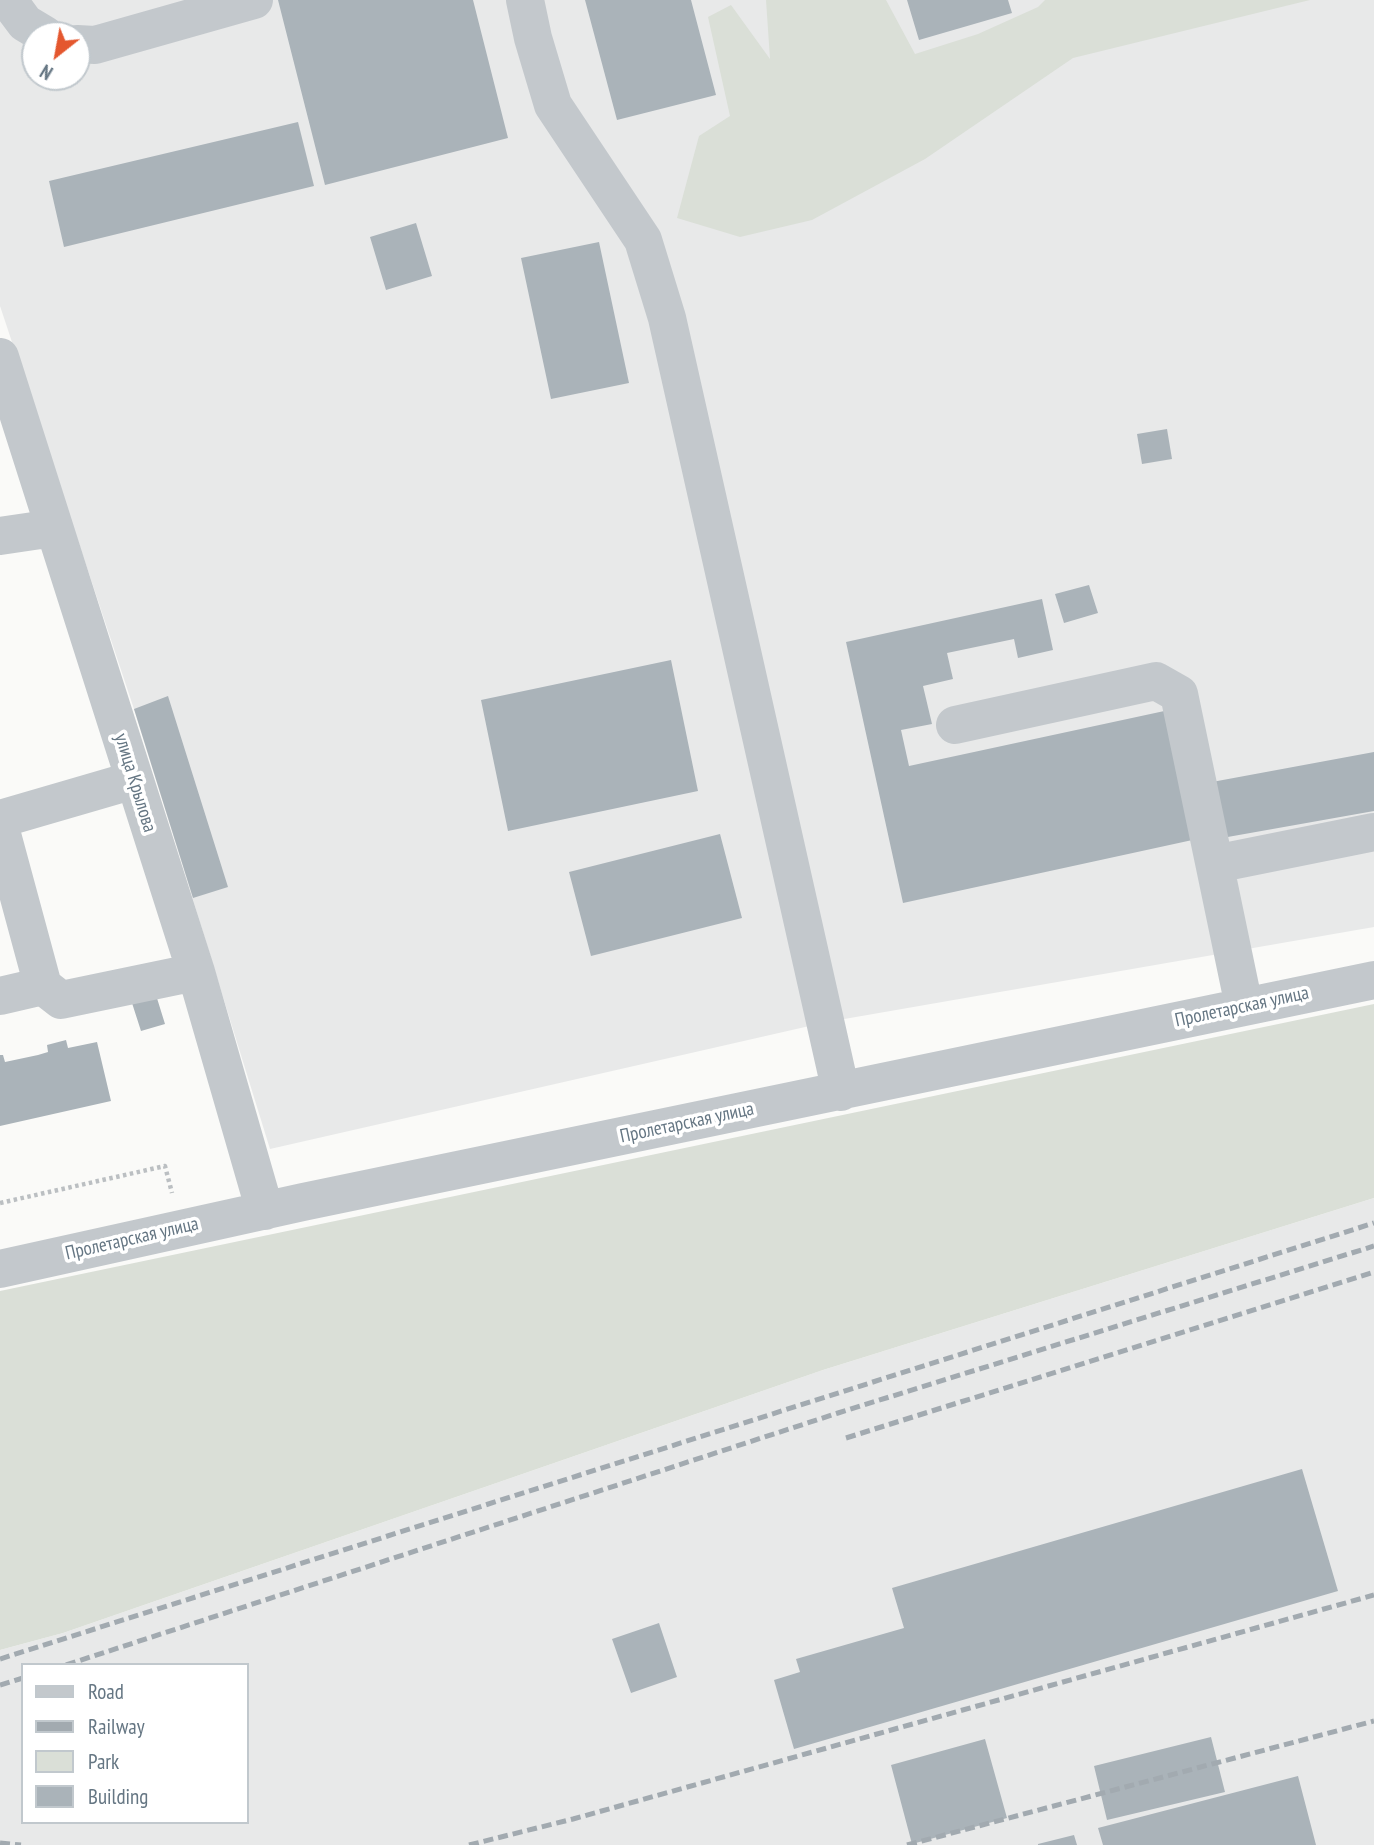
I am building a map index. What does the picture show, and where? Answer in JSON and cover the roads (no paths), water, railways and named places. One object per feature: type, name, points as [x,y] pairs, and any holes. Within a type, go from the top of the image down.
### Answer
[{"type":"street","points":[[8,0],[24,21]]},
{"type":"street","points":[[91,45],[213,6],[254,0]]},
{"type":"street","points":[[525,0],[553,105],[643,240],[667,318],[841,1092]]},
{"type":"street","name":"улица Крылова","points":[[0,357],[196,972],[265,1211]]},
{"type":"street","points":[[0,536],[54,527]]},
{"type":"street","points":[[955,725],[1156,681],[1179,694],[1244,1006]]},
{"type":"street","points":[[0,820],[134,780]]},
{"type":"street","points":[[0,827],[43,986],[61,1000],[196,972]]},
{"type":"street","points":[[1215,864],[1374,832]]},
{"type":"street","name":"Пролетарская улица","points":[[0,1269],[181,1228],[1374,980]]},
{"type":"street","points":[[0,996],[43,986]]},
{"type":"railway","points":[[0,1659],[1374,1223]]},
{"type":"railway","points":[[72,1663],[838,1413],[1374,1246]]},
{"type":"railway","points":[[846,1438],[1374,1272]]},
{"type":"railway","points":[[469,1845],[573,1819],[1374,1595]]},
{"type":"railway","points":[[0,1685],[21,1679]]},
{"type":"railway","points":[[907,1845],[1374,1721]]},
{"type":"railway","points":[[0,1843],[21,1845]]}]
